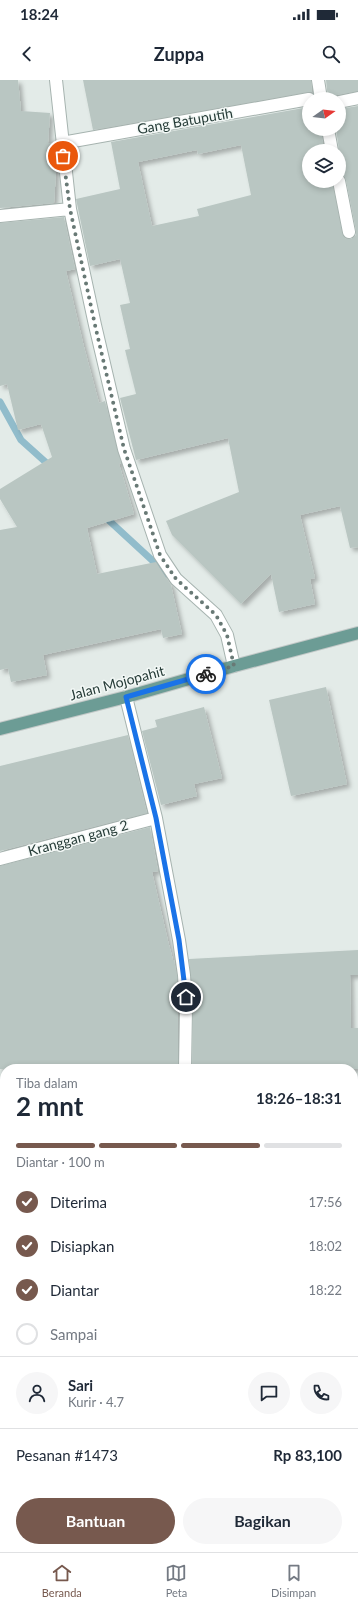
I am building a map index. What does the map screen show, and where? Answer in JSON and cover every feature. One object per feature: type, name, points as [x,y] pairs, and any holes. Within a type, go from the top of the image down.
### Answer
[{"type":"main road","name":"Jalan Mojopahit","points":[[0,729],[126,697],[358,632]]},
{"type":"street","points":[[56,80],[70,209],[124,449],[160,555],[176,579],[216,615],[227,635],[234,666]]},
{"type":"street","points":[[316,92],[318,80]]},
{"type":"street","points":[[346,101],[358,98]]},
{"type":"street","name":"Gang Batuputih","points":[[62,143],[302,100]]},
{"type":"street","points":[[341,188],[350,232]]},
{"type":"street","points":[[0,216],[70,209]]},
{"type":"street","points":[[126,697],[156,818],[184,975],[186,1008],[185,1064]]},
{"type":"street","name":"Kranggan gang 2","points":[[0,859],[156,818]]},
{"type":"building","points":[[0,80],[18,80],[21,111],[50,113],[48,143],[55,144],[57,156],[54,203],[0,208]]},
{"type":"building","points":[[83,80],[311,80],[312,92],[302,92],[93,130]]},
{"type":"building","points":[[326,80],[358,80],[358,91],[346,93],[346,92],[327,92]]},
{"type":"building","points":[[358,106],[358,547],[350,548],[340,506],[300,515],[315,578],[310,579],[315,604],[279,612],[271,574],[241,604],[172,535],[166,521],[239,492],[228,438],[136,460],[120,398],[136,394],[125,350],[130,349],[120,305],[130,303],[120,259],[90,266],[76,199],[120,189],[111,142],[302,108],[302,136],[322,136],[323,144],[302,144],[302,188],[333,188],[342,233],[346,239],[351,239],[356,235],[356,231],[346,180],[346,144],[338,144],[337,136],[346,136],[346,108]],"holes":[[[241,145],[251,195],[197,209],[199,216],[152,226],[138,162],[197,150],[198,154]]]},
{"type":"building","points":[[64,217],[75,269],[66,271],[99,403],[105,401],[121,463],[119,464],[134,514],[87,528],[97,574],[156,562],[171,585],[182,634],[163,638],[161,629],[43,655],[47,675],[11,682],[8,668],[0,670],[0,530],[17,527],[0,499],[0,489],[52,457],[41,424],[18,430],[7,384],[0,386],[0,223]]},
{"type":"building","points":[[326,687],[347,784],[291,796],[269,700]]},
{"type":"building","points":[[204,707],[222,778],[194,784],[197,796],[161,805],[142,731],[157,727],[155,720]]},
{"type":"building","points":[[128,735],[147,813],[0,851],[0,766]]},
{"type":"building","points":[[150,827],[158,871],[152,872],[177,976],[178,1064],[0,1064],[0,866]]},
{"type":"building","points":[[358,950],[358,975],[350,975],[351,1028],[358,1028],[358,1064],[192,1064],[193,1008],[189,959]]},
{"type":"waterway","points":[[0,402],[21,440],[51,467]]},
{"type":"waterway","points":[[103,515],[167,574]]},
{"type":"way so far","points":[[63,156],[70,209],[124,449],[160,555],[176,579],[216,615],[227,635],[234,666],[206,674]]},
{"type":"route","points":[[186,997],[179,940],[156,818],[126,697],[206,674]]}]
